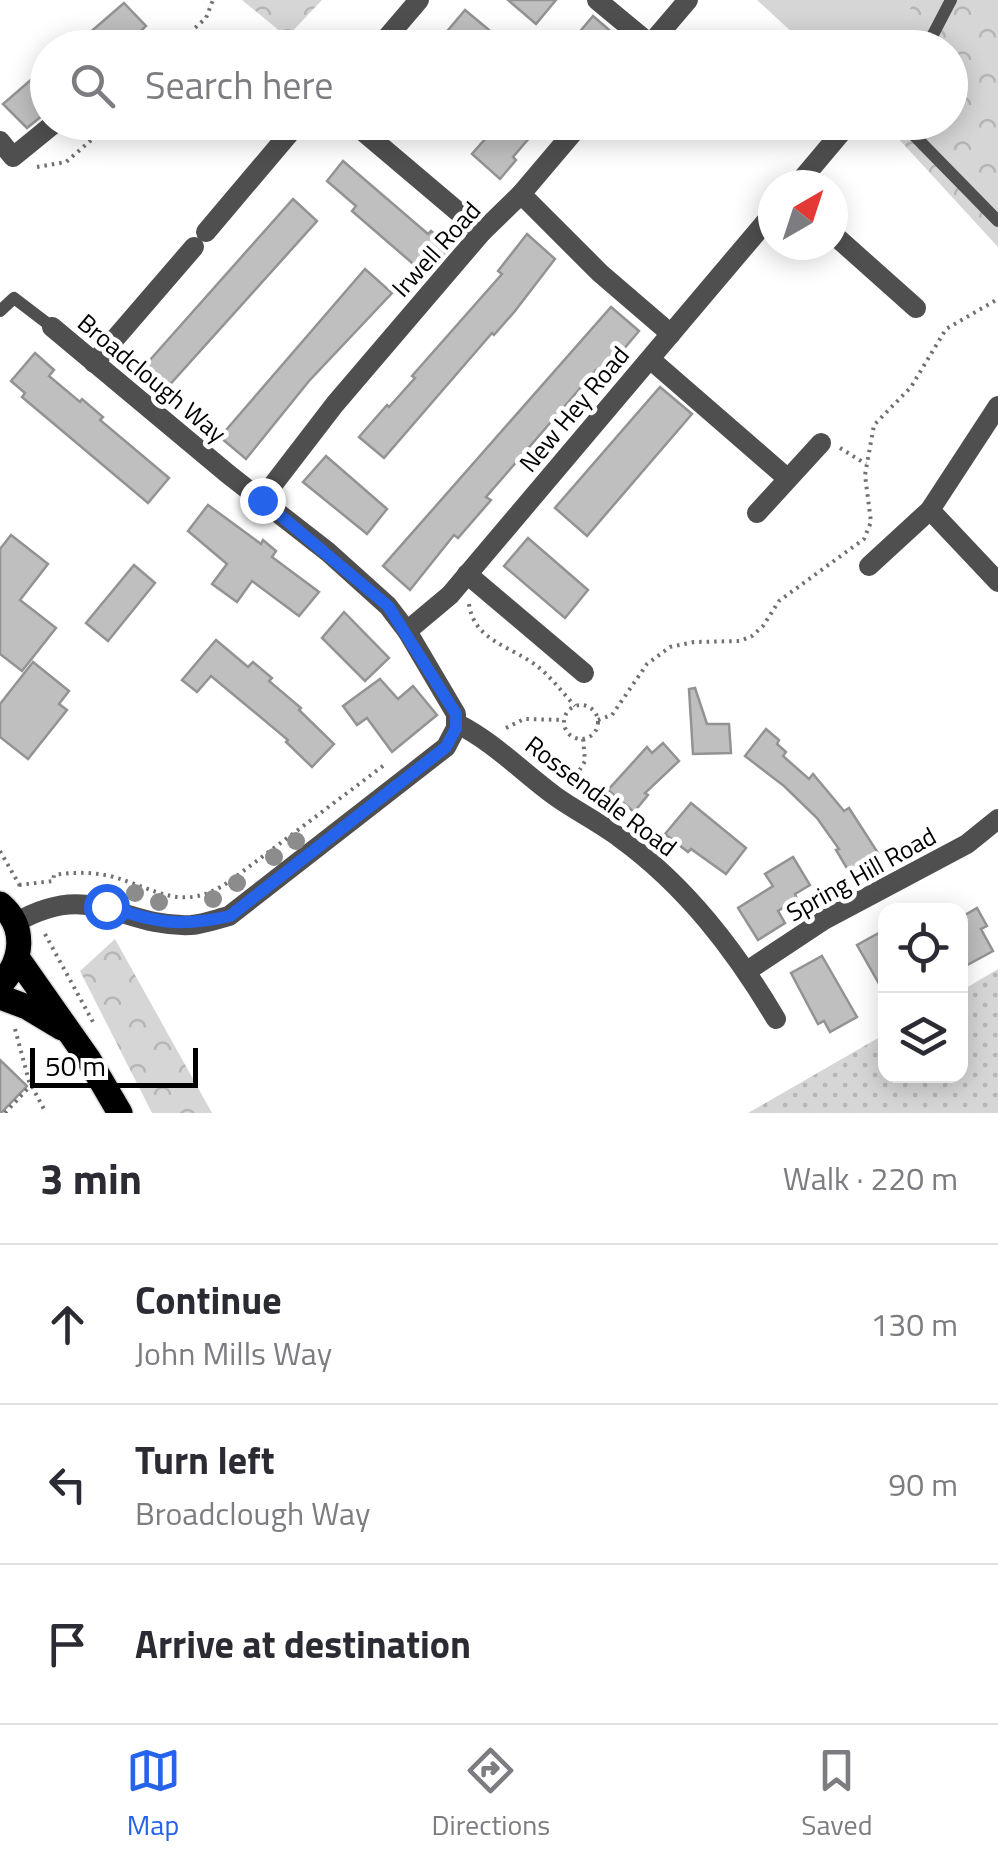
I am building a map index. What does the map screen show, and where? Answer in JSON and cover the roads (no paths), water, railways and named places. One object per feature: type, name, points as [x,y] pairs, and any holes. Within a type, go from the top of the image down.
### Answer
[{"type":"main road","points":[[0,986],[18,959],[20,941],[15,914]]},
{"type":"main road","points":[[18,959],[120,1113]]},
{"type":"main road","points":[[0,997],[66,1030]]},
{"type":"street","points":[[393,30],[419,0]]},
{"type":"street","points":[[597,0],[630,30]]},
{"type":"street","points":[[662,30],[688,0]]},
{"type":"street","points":[[6,149],[30,136]]},
{"type":"street","points":[[94,363],[284,140]]},
{"type":"street","points":[[373,140],[482,232]]},
{"type":"street","name":"Irwell Road","points":[[262,500],[335,404],[567,140]]},
{"type":"street","points":[[810,170],[835,140]]},
{"type":"street","points":[[521,194],[600,273],[670,334]]},
{"type":"street","name":"New Hey Road","points":[[406,631],[471,578],[758,231]]},
{"type":"street","points":[[848,247],[916,308]]},
{"type":"street","name":"Broadclough Way","points":[[52,327],[388,606],[456,714],[456,725]]},
{"type":"street","points":[[650,358],[786,478]]},
{"type":"street","points":[[869,566],[930,510],[998,406]]},
{"type":"street","points":[[757,513],[821,444]]},
{"type":"street","points":[[930,510],[998,582]]},
{"type":"street","points":[[471,578],[584,673]]},
{"type":"street","points":[[15,914],[77,904],[106,906],[156,922],[186,924],[230,916],[446,747],[456,725]]},
{"type":"street","name":"Rossendale Road","points":[[456,725],[489,740],[561,800],[649,860],[710,923],[748,971],[776,1018]]},
{"type":"street","name":"Spring Hill Road","points":[[748,971],[824,920],[966,844],[998,820]]},
{"type":"lane","points":[[935,30],[951,0]]},
{"type":"lane","points":[[919,140],[998,221]]},
{"type":"lane","points":[[0,311],[14,298],[52,327]]}]
